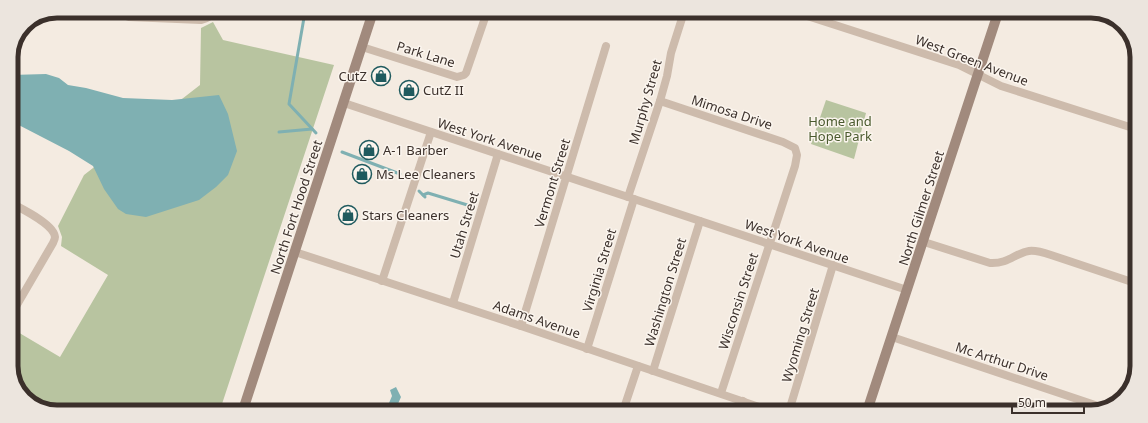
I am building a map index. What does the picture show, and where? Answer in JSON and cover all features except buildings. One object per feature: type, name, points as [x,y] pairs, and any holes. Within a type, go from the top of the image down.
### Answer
[{"type":"main road","name":"North Fort Hood Street","points":[[245,405],[371,18]]},
{"type":"main road","name":"North Gilmer Street","points":[[869,405],[996,18]]},
{"type":"street","points":[[153,18],[201,20],[208,18]]},
{"type":"street","name":"Park Lane","points":[[362,47],[457,77],[466,72],[485,18]]},
{"type":"street","name":"Murphy Street","points":[[631,198],[660,101],[667,76],[671,53],[682,18]]},
{"type":"street","name":"West Green Avenue","points":[[813,18],[959,65],[1001,86],[1130,128]]},
{"type":"street","name":"Vermont Street","points":[[521,326],[606,46]]},
{"type":"street","name":"Mimosa Drive","points":[[660,101],[784,142],[795,148]]},
{"type":"street","name":"West York Avenue","points":[[344,103],[907,290]]},
{"type":"street","points":[[382,281],[431,132]]},
{"type":"street","name":"Wisconsin Street","points":[[721,393],[795,166],[797,155],[795,148]]},
{"type":"street","name":"Utah Street","points":[[453,304],[498,154]]},
{"type":"street","name":"Virginia Street","points":[[587,349],[631,198]]},
{"type":"street","points":[[18,207],[48,225],[55,237],[18,303]]},
{"type":"street","name":"Washington Street","points":[[653,371],[700,220]]},
{"type":"street","points":[[924,242],[990,263],[1005,261],[1030,251],[1038,252],[1130,281]]},
{"type":"street","name":"Adams Avenue","points":[[295,252],[756,405]]},
{"type":"street","name":"Wyoming Street","points":[[791,405],[833,265]]},
{"type":"street","name":"Mc Arthur Drive","points":[[892,337],[1094,405]]},
{"type":"street","points":[[625,405],[638,366]]},
{"type":"street","points":[[741,405],[743,400]]},
{"type":"green space","points":[[213,22],[223,40],[334,65],[222,405],[57,405],[44,403],[29,394],[21,381],[18,369],[18,332],[60,357],[108,275],[61,246],[62,237],[58,226],[84,175],[200,85],[201,28]]},
{"type":"green space","name":"Home and Hope Park","points":[[826,100],[866,113],[854,159],[811,144]]},
{"type":"water","points":[[46,74],[59,78],[68,85],[86,88],[123,98],[172,100],[219,95],[228,114],[237,151],[228,175],[216,187],[199,200],[146,217],[126,214],[118,209],[104,189],[93,166],[69,151],[18,125],[18,75]]},
{"type":"water","points":[[396,387],[401,397],[397,405],[389,403],[392,396],[390,390]]},
{"type":"waterway","points":[[304,18],[289,104],[316,133]]},
{"type":"waterway","points":[[279,132],[312,129]]},
{"type":"waterway","points":[[342,152],[400,174]]},
{"type":"waterway","points":[[419,191],[425,197]]},
{"type":"waterway","points":[[423,195],[428,193],[474,207]]},
{"type":"place","name":"CutZ","points":[[381,76]]},
{"type":"place","name":"CutZ II","points":[[409,90]]},
{"type":"place","name":"A-1 Barber","points":[[369,150]]},
{"type":"place","name":"Ms Lee Cleaners","points":[[362,174]]},
{"type":"place","name":"Stars Cleaners","points":[[348,215]]}]
